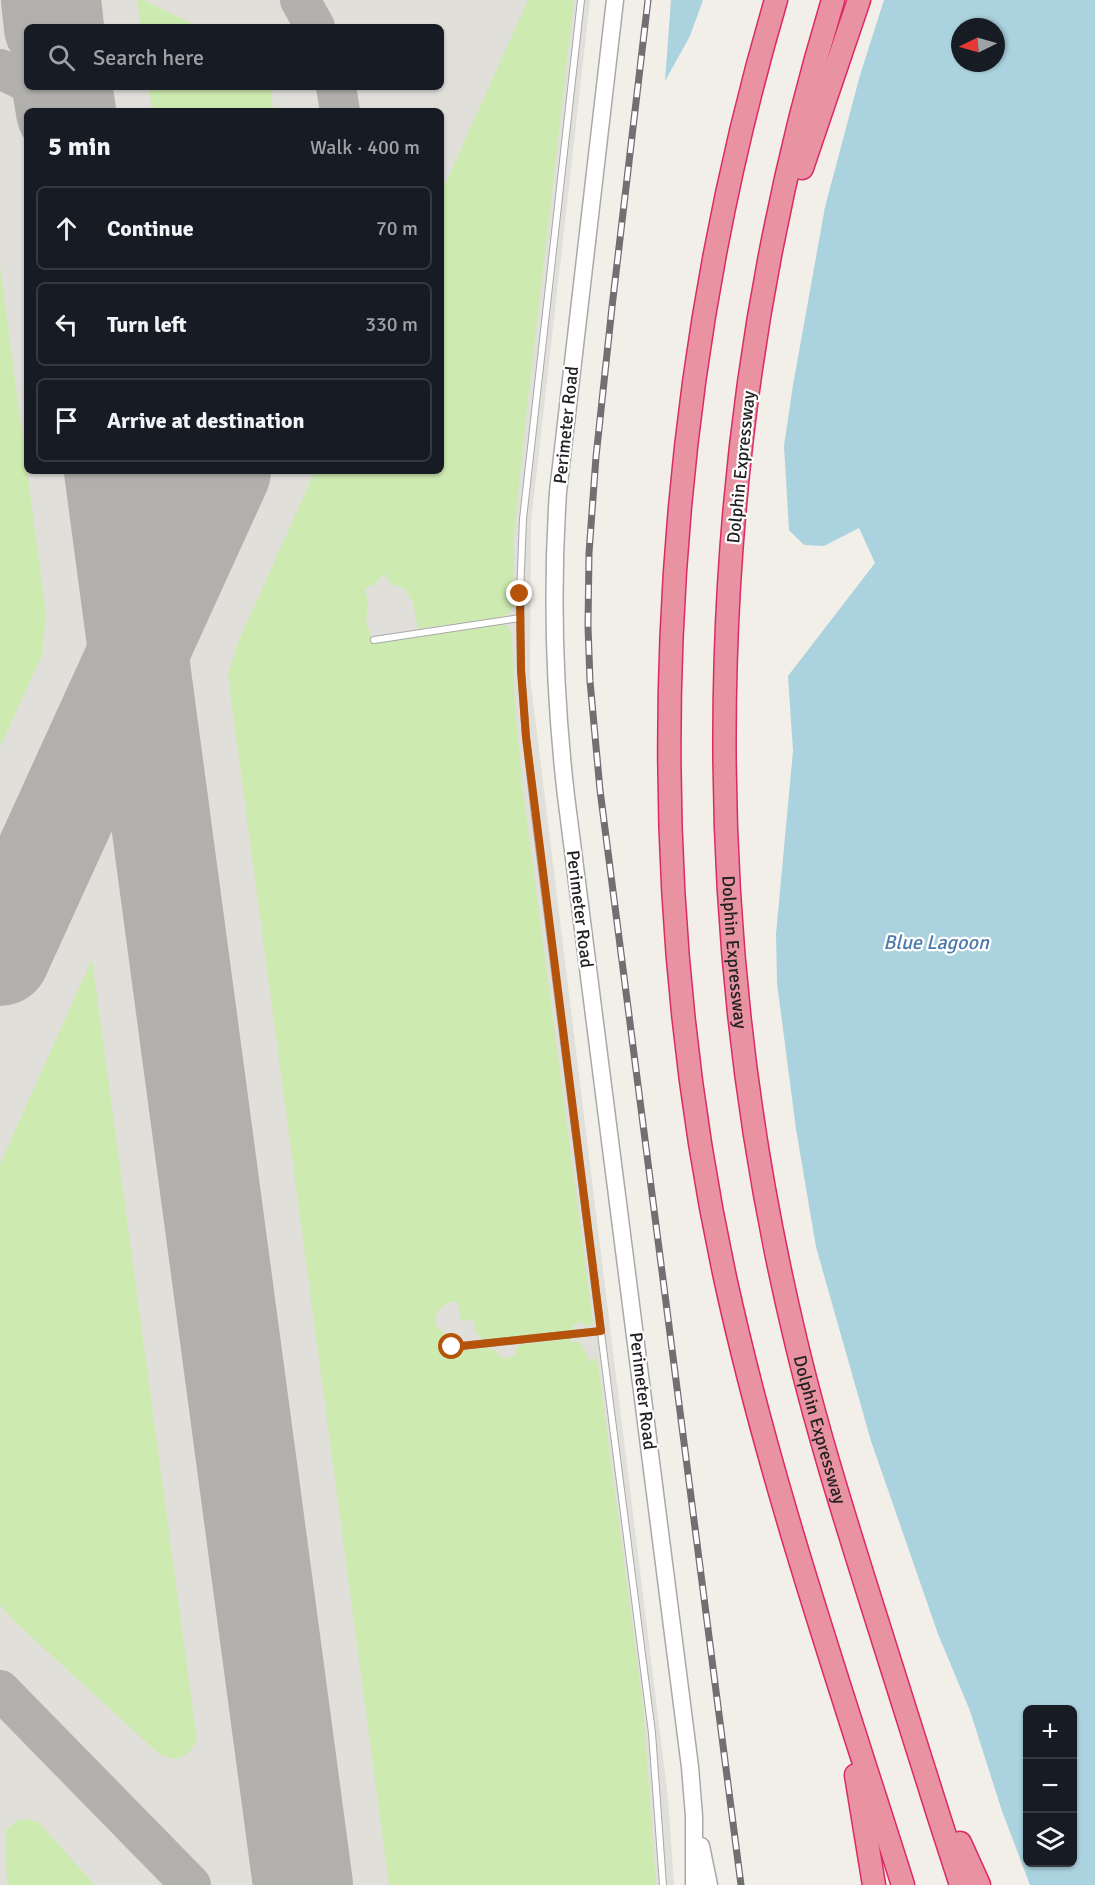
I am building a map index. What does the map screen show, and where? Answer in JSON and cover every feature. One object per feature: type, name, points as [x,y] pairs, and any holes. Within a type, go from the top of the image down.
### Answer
[{"type":"highway","points":[[776,0],[734,165],[711,276],[685,458],[674,586],[671,665],[671,810],[677,932],[687,1043],[700,1139],[720,1254],[759,1422],[903,1885]]},
{"type":"highway","name":"Dolphin Expressway","points":[[833,0],[796,137],[769,266],[742,440],[732,539],[726,656],[726,817],[729,896],[740,1020],[758,1157],[780,1275],[795,1339],[835,1487],[961,1885]]},
{"type":"highway","points":[[769,266],[860,0]]},
{"type":"highway","points":[[843,1697],[874,1885]]},
{"type":"highway","points":[[916,1744],[979,1885]]},
{"type":"street","name":"Perimeter Road","points":[[615,0],[558,492],[554,564],[554,637],[558,715],[566,796],[690,1767],[694,1816],[694,1885]]},
{"type":"street","name":"Perimeter Road","points":[[694,1816],[709,1885]]},
{"type":"lane","points":[[580,0],[527,467],[521,552],[520,618],[526,737],[652,1733],[663,1885]]},
{"type":"lane","points":[[374,640],[520,618]]},
{"type":"lane","points":[[452,1347],[601,1331]]},
{"type":"shaded area","points":[[0,0],[590,0],[531,523],[530,677],[668,1798],[674,1885],[0,1885]]},
{"type":"green space","points":[[137,0],[144,0],[193,24],[141,24]]},
{"type":"green space","points":[[528,0],[574,0],[525,426],[514,537],[513,606],[510,613],[503,617],[418,629],[413,603],[405,589],[391,584],[384,573],[374,585],[365,588],[368,602],[366,621],[373,643],[502,624],[509,627],[512,635],[515,707],[523,791],[593,1322],[586,1328],[583,1322],[573,1325],[573,1331],[483,1340],[476,1332],[473,1319],[461,1321],[458,1301],[443,1306],[435,1320],[437,1327],[449,1336],[450,1351],[488,1348],[496,1351],[501,1358],[514,1356],[518,1345],[571,1338],[571,1342],[580,1342],[591,1363],[597,1356],[643,1706],[656,1885],[389,1885],[228,676],[237,645],[314,474],[444,474],[444,186]]},
{"type":"green space","points":[[149,90],[271,90],[273,108],[152,108]]},
{"type":"green space","points":[[0,266],[24,448],[24,474],[27,474],[46,614],[42,655],[0,747]]},
{"type":"green space","points":[[92,959],[197,1741],[189,1752],[176,1759],[158,1753],[13,1620],[0,1605],[0,1164]]},
{"type":"green space","points":[[26,1819],[38,1822],[95,1885],[7,1885],[5,1831],[16,1821]]},
{"type":"water","points":[[671,0],[703,0],[690,36],[665,81]]},
{"type":"water","name":"Blue Lagoon","points":[[884,0],[1095,0],[1095,1885],[1030,1885],[1023,1867],[1077,1867],[1077,1705],[1023,1705],[1023,1866],[1002,1811],[970,1711],[938,1634],[871,1441],[816,1247],[796,1129],[777,983],[776,934],[793,751],[788,676],[875,563],[859,528],[824,546],[804,545],[789,530],[784,446],[825,207],[860,75]]},
{"type":"taxiway","points":[[300,0],[313,24]]},
{"type":"taxiway","points":[[0,69],[24,81]]},
{"type":"taxiway","points":[[36,90],[52,108]]},
{"type":"taxiway","points":[[336,90],[340,108]]},
{"type":"taxiway","points":[[0,1690],[191,1885]]},
{"type":"runway","points":[[51,0],[54,24]]},
{"type":"runway","points":[[62,90],[66,108]]},
{"type":"runway","points":[[114,474],[303,1885]]},
{"type":"runway","points":[[0,956],[220,474]]},
{"type":"railway","points":[[648,0],[596,457],[589,553],[590,681],[600,790],[741,1885]]},
{"type":"route","points":[[452,1347],[601,1331],[526,737],[521,670],[520,594]]}]
